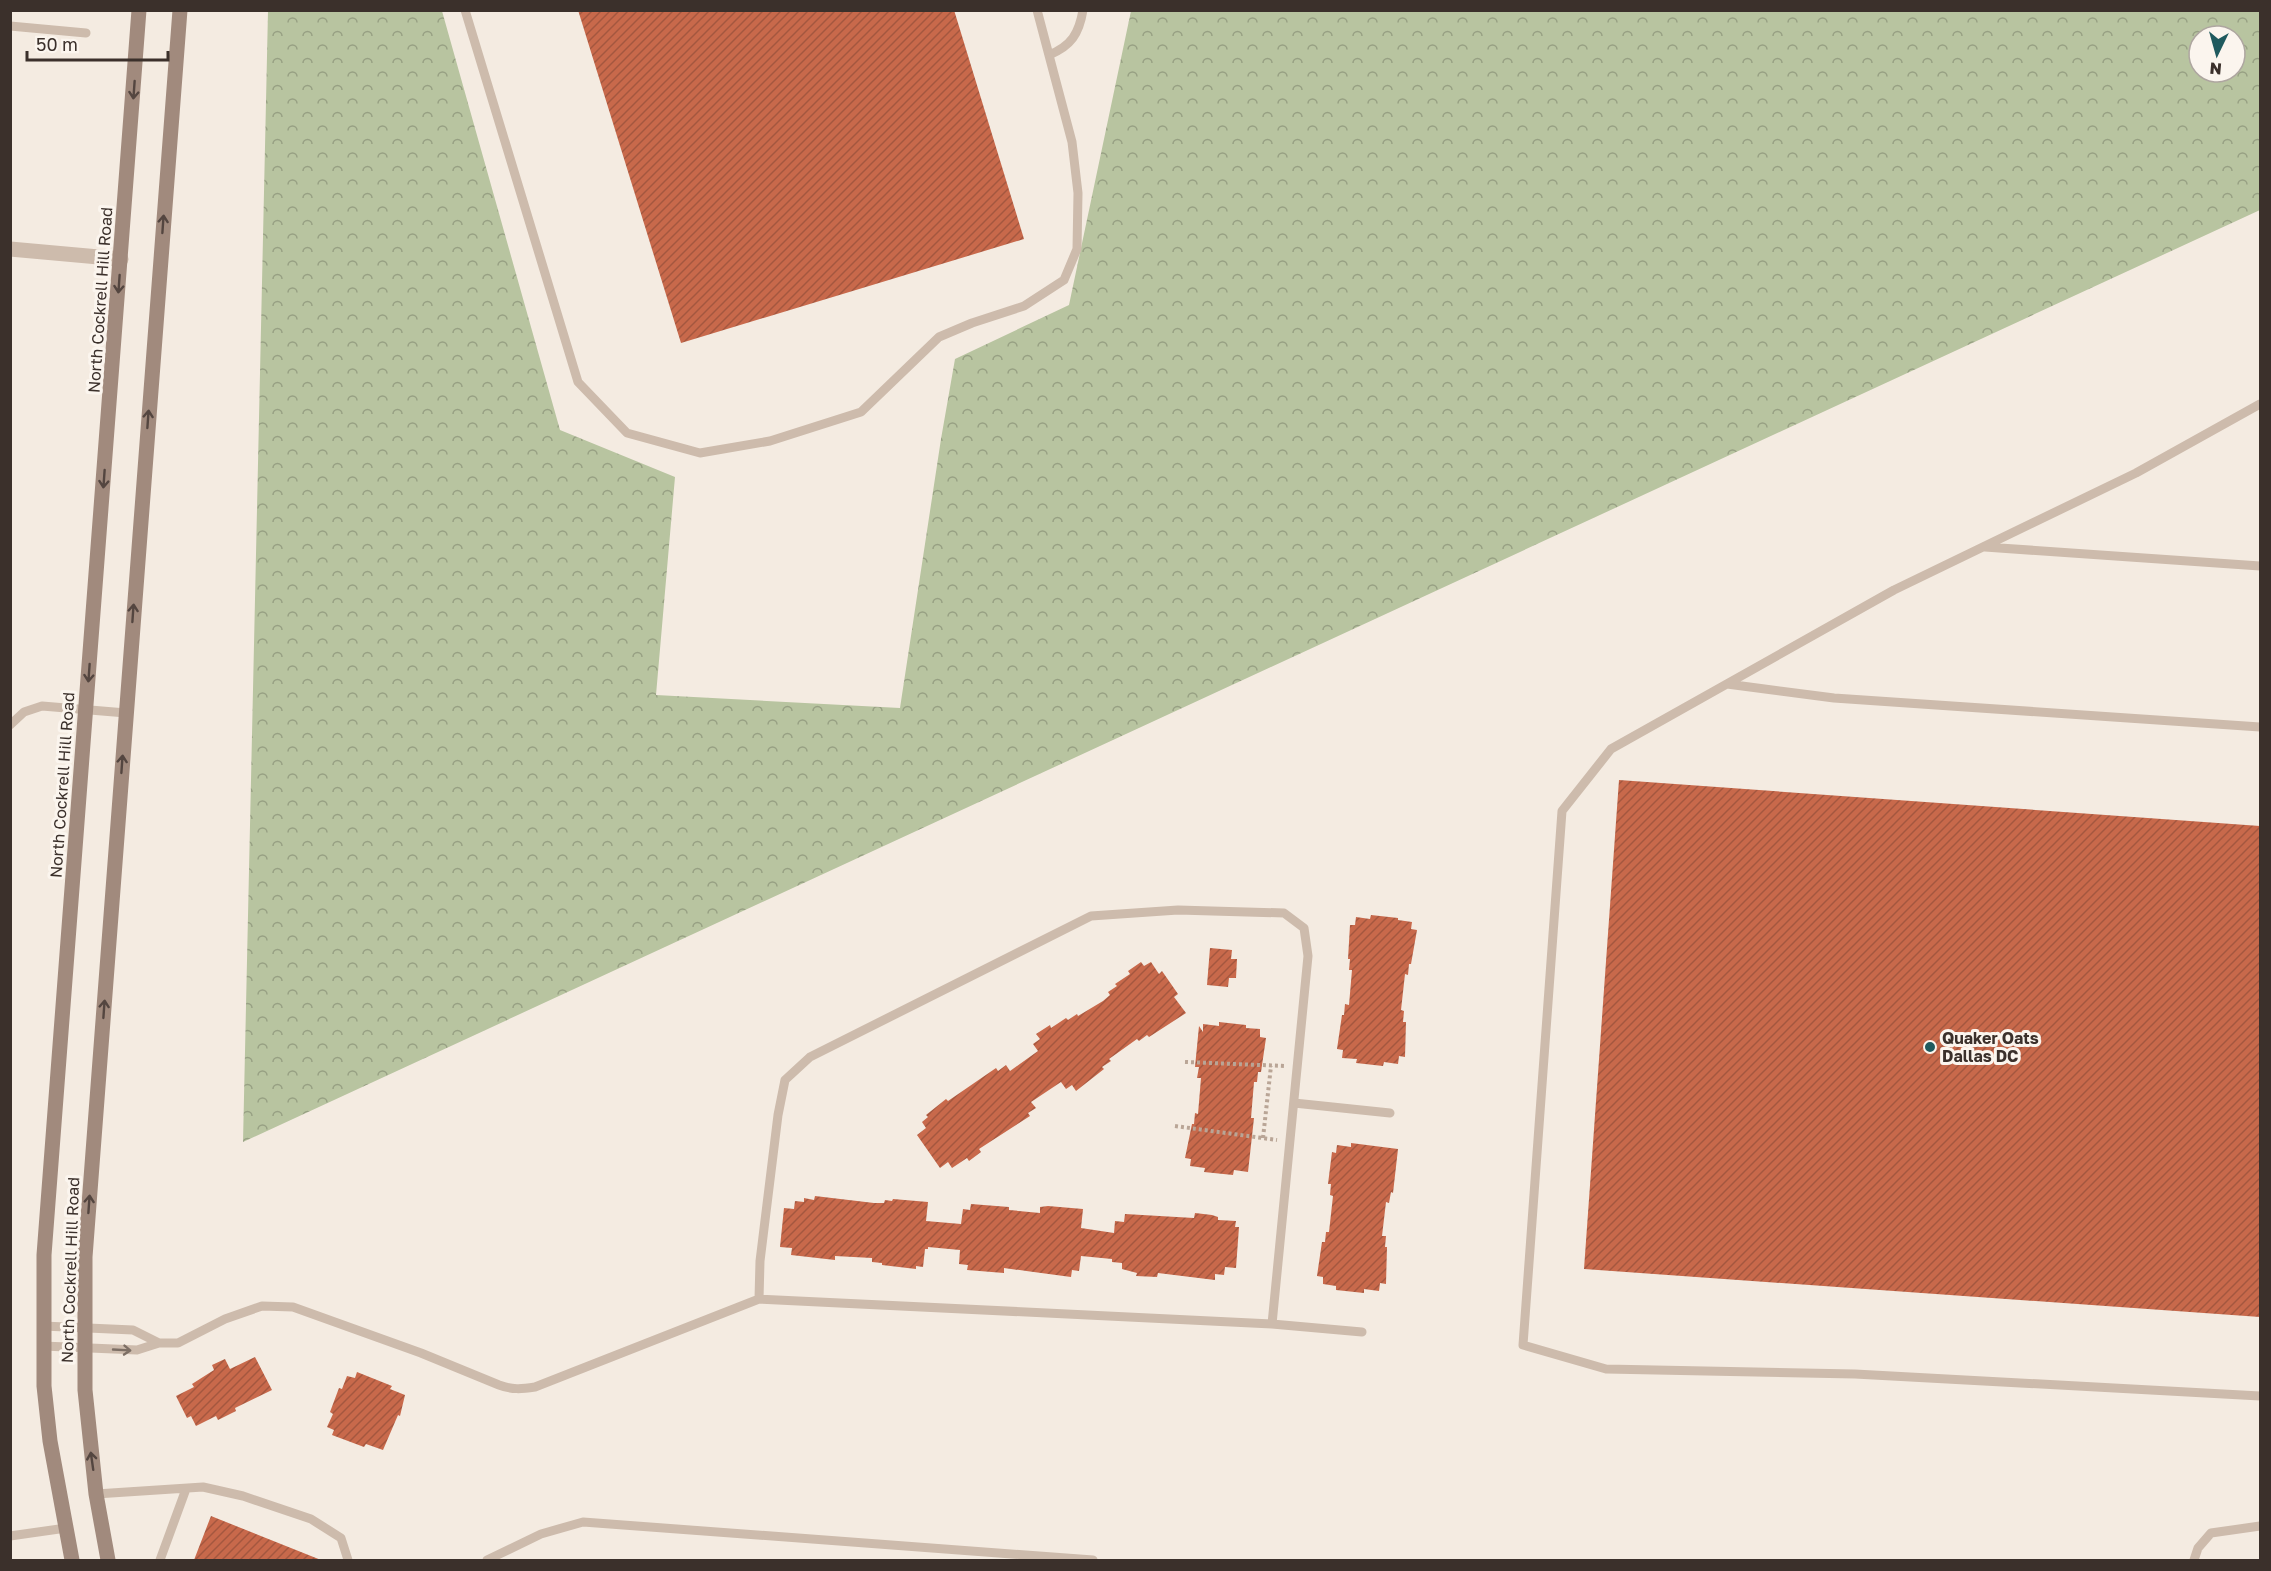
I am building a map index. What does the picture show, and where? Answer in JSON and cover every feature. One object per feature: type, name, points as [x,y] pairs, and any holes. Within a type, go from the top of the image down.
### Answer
[{"type":"main road","name":"North Cockrell Hill Road","points":[[72,1560],[50,1441],[44,1386],[44,1255],[140,10]]},
{"type":"main road","name":"North Cockrell Hill Road","points":[[108,1560],[89,1442],[84,1348],[85,1257],[180,10]]},
{"type":"street","points":[[10,249],[121,260]]},
{"type":"lane","points":[[465,10],[578,382],[627,433],[700,453],[770,441],[861,412],[939,337],[972,323],[1024,306],[1064,280],[1077,249],[1078,193],[1072,142],[1036,10]]},
{"type":"lane","points":[[1049,55],[1064,49],[1080,27],[1083,10]]},
{"type":"lane","points":[[10,26],[86,33]]},
{"type":"lane","points":[[2260,404],[2136,473],[1894,590],[1611,749],[1562,811],[1523,1345],[1606,1369],[1855,1374],[2260,1396]]},
{"type":"lane","points":[[1983,547],[2260,566]]},
{"type":"lane","points":[[1727,684],[1834,698],[2260,727]]},
{"type":"lane","points":[[10,725],[24,712],[42,706],[126,713]]},
{"type":"lane","points":[[759,1299],[763,1239],[778,1115],[785,1080],[810,1057],[1091,916],[1178,910],[1284,913],[1304,928],[1308,956],[1272,1324]]},
{"type":"lane","points":[[1294,1103],[1390,1113]]},
{"type":"lane","points":[[43,1346],[137,1350],[159,1343],[178,1343],[225,1319],[262,1306],[293,1306],[421,1353],[499,1385],[511,1389],[522,1389],[545,1383],[759,1299],[1272,1324],[1362,1332]]},
{"type":"lane","points":[[43,1326],[84,1326],[133,1330],[159,1343]]},
{"type":"lane","points":[[96,1494],[203,1487],[243,1496],[311,1519],[341,1538],[348,1560]]},
{"type":"lane","points":[[160,1560],[186,1488]]},
{"type":"lane","points":[[487,1560],[541,1534],[583,1522],[1093,1560]]},
{"type":"lane","points":[[2194,1560],[2198,1548],[2211,1533],[2260,1526]]},
{"type":"lane","points":[[10,1536],[66,1528]]},
{"type":"path","points":[[1185,1062],[1297,1067]]},
{"type":"path","points":[[1263,1138],[1271,1065]]},
{"type":"path","points":[[1175,1126],[1290,1142]]},
{"type":"green space","points":[[268,11],[442,11],[560,430],[675,477],[656,695],[900,708],[955,359],[1069,305],[1131,11],[2260,11],[2260,210],[243,1142]]},
{"type":"building","points":[[578,10],[954,10],[1024,239],[681,343]]},
{"type":"building","name":"Quaker Oats Dallas DC","points":[[1619,780],[2260,826],[2260,1317],[1584,1269]]},
{"type":"building","points":[[1371,915],[1412,922],[1411,929],[1417,930],[1408,975],[1405,974],[1401,1010],[1404,1011],[1403,1022],[1406,1022],[1405,1057],[1399,1056],[1398,1064],[1384,1062],[1383,1066],[1356,1063],[1357,1059],[1342,1058],[1343,1050],[1337,1049],[1345,1004],[1349,1005],[1352,970],[1349,970],[1350,959],[1348,959],[1350,925],[1355,925],[1356,917],[1370,919]]},
{"type":"building","points":[[1210,948],[1232,950],[1231,959],[1237,959],[1236,978],[1229,978],[1228,987],[1207,985]]},
{"type":"building","points":[[1141,962],[1144,966],[1151,962],[1159,974],[1162,971],[1178,994],[1174,997],[1186,1013],[1149,1037],[1147,1035],[1139,1041],[1137,1039],[1109,1059],[1111,1061],[1102,1067],[1104,1069],[1076,1091],[1072,1085],[1066,1089],[1061,1082],[1031,1102],[1036,1108],[1028,1113],[1030,1116],[979,1149],[981,1152],[969,1161],[967,1158],[952,1168],[948,1162],[940,1168],[917,1135],[926,1128],[922,1122],[928,1117],[926,1115],[946,1099],[948,1101],[996,1068],[998,1071],[1006,1065],[1010,1071],[1038,1051],[1033,1044],[1040,1039],[1036,1034],[1066,1018],[1068,1020],[1077,1014],[1078,1016],[1103,1001],[1110,995],[1108,992],[1117,986],[1115,984],[1130,974],[1128,971]]},
{"type":"building","points":[[1219,1022],[1260,1029],[1260,1037],[1266,1038],[1261,1072],[1258,1072],[1257,1082],[1254,1082],[1251,1118],[1254,1118],[1248,1172],[1234,1170],[1233,1175],[1204,1172],[1205,1168],[1190,1166],[1191,1159],[1185,1158],[1195,1113],[1198,1114],[1201,1078],[1197,1078],[1199,1067],[1195,1067],[1199,1026],[1203,1032],[1203,1024],[1219,1026]]},
{"type":"building","points":[[1351,1143],[1398,1149],[1393,1193],[1391,1192],[1389,1203],[1386,1202],[1382,1236],[1386,1236],[1385,1247],[1387,1247],[1386,1284],[1380,1283],[1379,1291],[1364,1289],[1364,1293],[1336,1290],[1336,1286],[1323,1284],[1323,1277],[1317,1276],[1322,1242],[1325,1242],[1326,1232],[1329,1232],[1333,1196],[1330,1195],[1331,1184],[1328,1184],[1332,1152],[1336,1153],[1337,1145],[1351,1147]]},
{"type":"building","points":[[815,1196],[874,1203],[884,1203],[885,1200],[892,1201],[893,1199],[928,1202],[926,1221],[961,1224],[963,1209],[970,1210],[971,1204],[1009,1207],[1009,1210],[1040,1213],[1040,1207],[1048,1206],[1083,1209],[1081,1228],[1114,1233],[1115,1221],[1124,1222],[1125,1214],[1194,1218],[1195,1213],[1212,1215],[1218,1217],[1218,1220],[1236,1221],[1235,1227],[1239,1227],[1236,1268],[1225,1267],[1224,1275],[1215,1274],[1215,1280],[1158,1273],[1157,1277],[1136,1276],[1137,1273],[1122,1269],[1122,1263],[1112,1262],[1112,1259],[1081,1256],[1079,1271],[1072,1270],[1071,1277],[1004,1268],[1004,1273],[967,1270],[968,1265],[959,1264],[960,1250],[928,1247],[925,1249],[923,1267],[916,1266],[916,1269],[882,1265],[882,1263],[872,1262],[872,1258],[835,1256],[835,1260],[791,1255],[792,1248],[780,1247],[784,1208],[794,1209],[795,1201],[804,1202],[804,1198],[814,1200]]},
{"type":"building","points":[[255,1357],[272,1390],[235,1408],[236,1411],[218,1420],[216,1416],[196,1426],[191,1416],[187,1418],[176,1396],[194,1387],[192,1384],[214,1370],[212,1365],[225,1359],[230,1369]]},
{"type":"building","points":[[357,1372],[392,1386],[390,1389],[405,1395],[400,1416],[398,1415],[383,1450],[366,1444],[364,1447],[332,1435],[334,1430],[327,1427],[333,1414],[330,1412],[339,1388],[342,1389],[347,1376],[355,1378]]},
{"type":"building","points":[[211,1516],[321,1560],[194,1560]]},
{"type":"place","name":"Quaker Oats Dallas DC","points":[[1930,1047]]}]
